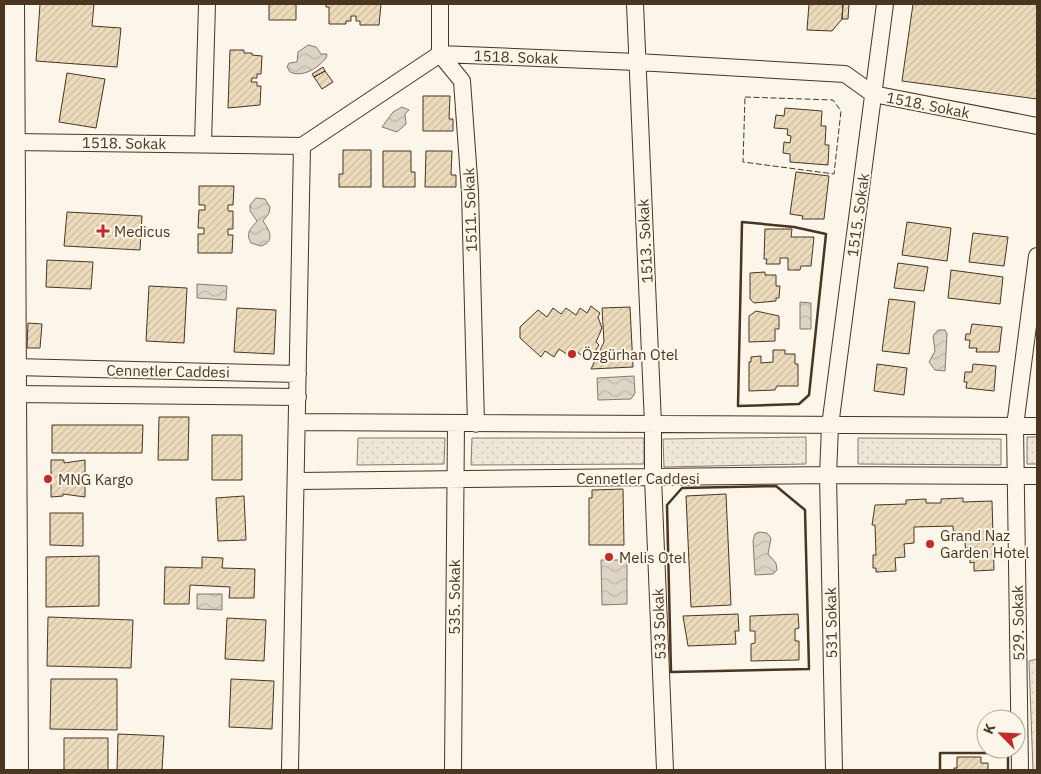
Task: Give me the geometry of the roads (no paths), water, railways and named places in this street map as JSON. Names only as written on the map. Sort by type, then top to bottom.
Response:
[{"type":"main road","points":[[12,4],[10,33],[13,142],[16,770]]},
{"type":"street","points":[[203,144],[208,4]]},
{"type":"street","points":[[290,770],[302,146],[440,54],[440,4]]},
{"type":"street","name":"1513. Sokak","points":[[635,4],[654,424],[653,478]]},
{"type":"street","name":"1515. Sokak","points":[[828,475],[830,426],[885,4]]},
{"type":"street","name":"1518. Sokak","points":[[440,54],[637,62],[845,74],[874,94],[1037,126]]},
{"type":"street","name":"1511. Sokak","points":[[440,54],[462,81],[470,192],[476,424]]},
{"type":"street","name":"1518. Sokak","points":[[13,142],[302,146]]},
{"type":"street","name":"529. Sokak","points":[[1020,770],[1015,476],[1016,426],[1037,256]]},
{"type":"street","name":"Cennetler Caddesi","points":[[14,367],[298,374]]},
{"type":"street","name":"Cennetler Caddesi","points":[[14,394],[298,397]]},
{"type":"street","points":[[298,422],[1037,426]]},
{"type":"street","name":"535. Sokak","points":[[453,770],[456,424]]},
{"type":"street","name":"Cennetler Caddesi","points":[[296,481],[828,475],[1037,476]]},
{"type":"street","name":"531 Sokak","points":[[828,475],[834,770]]},
{"type":"street","name":"533 Sokak","points":[[653,478],[665,770]]},
{"type":"water","points":[[308,45],[316,47],[321,54],[327,54],[326,58],[319,65],[305,73],[295,74],[290,72],[287,67],[289,63],[297,62],[298,52]]},
{"type":"water","points":[[402,107],[409,110],[405,114],[406,124],[397,132],[382,127],[393,112]]},
{"type":"water","points":[[256,198],[265,199],[270,207],[269,213],[263,221],[270,238],[266,244],[261,246],[251,243],[249,236],[257,221],[250,211],[250,205]]},
{"type":"water","points":[[197,284],[227,286],[226,300],[197,298]]},
{"type":"water","points":[[800,302],[811,303],[811,329],[800,329]]},
{"type":"water","points":[[938,330],[945,330],[947,334],[945,371],[935,370],[929,362],[935,351],[933,336]]},
{"type":"water","points":[[634,376],[635,393],[631,399],[598,400],[597,378]]},
{"type":"water","points":[[759,532],[767,533],[771,538],[768,554],[776,563],[777,570],[773,574],[755,575],[753,541],[755,534]]},
{"type":"water","points":[[601,560],[627,560],[627,604],[602,605]]},
{"type":"water","points":[[197,594],[222,594],[222,610],[197,609]]},
{"type":"place","name":"Medicus","points":[[103,231]]},
{"type":"place","name":"Özgürhan Otel","points":[[572,354]]},
{"type":"place","name":"MNG Kargo","points":[[48,479]]},
{"type":"place","name":"Grand Naz Garden Hotel","points":[[930,544]]},
{"type":"place","name":"Melis Otel","points":[[609,557]]}]
